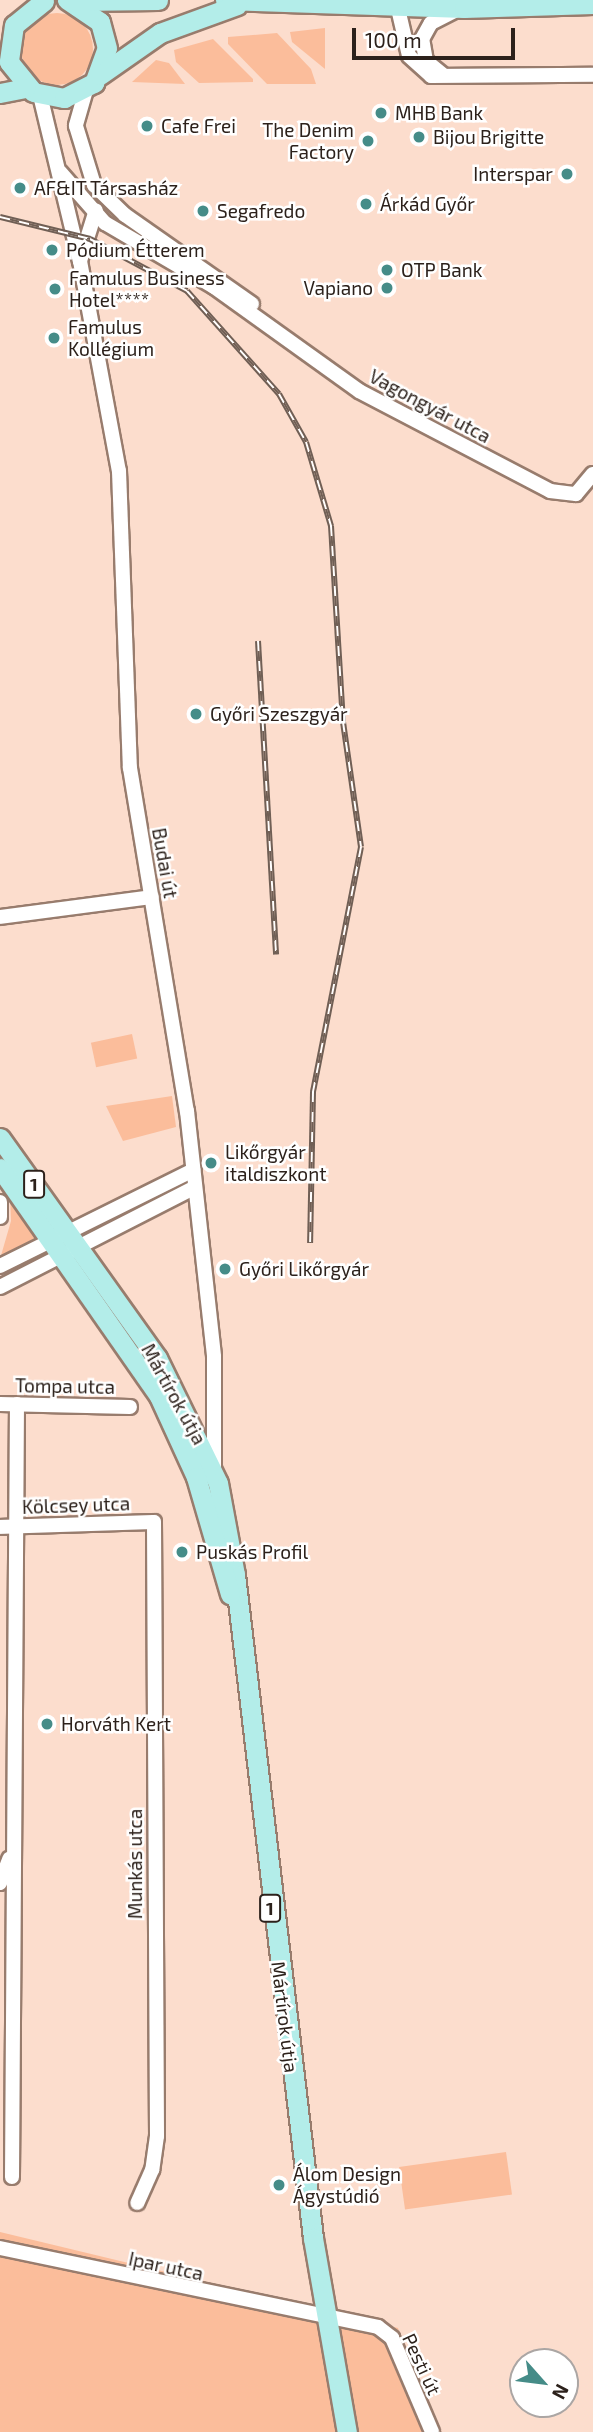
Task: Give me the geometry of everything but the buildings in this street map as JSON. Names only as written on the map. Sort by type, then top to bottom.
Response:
[{"type":"main road","points":[[29,0],[50,0]]},
{"type":"main road","points":[[68,0],[158,0]]},
{"type":"main road","points":[[68,0],[91,12],[106,34],[100,75]]},
{"type":"main road","points":[[6,42],[19,17],[44,1]]},
{"type":"main road","points":[[0,93],[33,92],[64,98],[86,90],[100,75],[160,33],[231,2],[396,2],[464,8],[593,4]]},
{"type":"main road","points":[[0,13],[9,62],[33,92]]},
{"type":"main road","name":"1","points":[[0,1138],[65,1241]]},
{"type":"main road","name":"1","points":[[0,1168],[65,1241]]},
{"type":"main road","name":"Mártírok útja","points":[[65,1241],[157,1358],[214,1473],[232,1549],[234,1601],[325,2317],[347,2432]]},
{"type":"main road","name":"Mártírok útja","points":[[65,1241],[173,1423],[234,1601]]},
{"type":"street","points":[[396,2],[414,64],[436,78],[593,75]]},
{"type":"street","points":[[464,8],[431,23],[421,43],[433,68],[464,79]]},
{"type":"street","points":[[80,261],[93,236],[95,214],[94,185],[77,136],[86,90]]},
{"type":"street","name":"Budai út","points":[[33,92],[80,261],[119,471],[130,768],[193,1170],[217,1406],[214,1473]]},
{"type":"street","name":"Budai út","points":[[55,165],[95,214]]},
{"type":"street","name":"Vagongyár utca","points":[[94,185],[125,215],[229,283],[286,336]]},
{"type":"street","points":[[71,233],[83,217],[106,210],[125,215]]},
{"type":"street","name":"Vagongyár utca","points":[[95,214],[286,336],[359,391],[564,496],[576,494],[593,474]]},
{"type":"street","points":[[93,236],[118,229]]},
{"type":"street","points":[[0,917],[152,897]]},
{"type":"street","points":[[0,1287],[65,1241],[193,1170]]},
{"type":"street","points":[[0,1266],[195,1188]]},
{"type":"street","points":[[0,1202],[0,1217]]},
{"type":"street","name":"Tompa utca","points":[[0,1404],[130,1407]]},
{"type":"street","points":[[12,2177],[13,1847],[6,1736],[20,1524],[17,1404]]},
{"type":"street","name":"Kölcsey utca","points":[[0,1527],[20,1524],[154,1522]]},
{"type":"street","name":"Munkás utca","points":[[137,2203],[157,2136],[154,1522]]},
{"type":"street","points":[[0,1883],[13,1847]]},
{"type":"street","name":"Ipar utca","points":[[0,2248],[325,2317]]},
{"type":"street","name":"Pesti út","points":[[325,2317],[378,2327],[392,2338],[432,2432]]},
{"type":"shaded area","points":[[64,13],[83,23],[91,35],[91,63],[83,75],[71,83],[50,85],[31,75],[23,63],[21,42],[31,23],[43,15]]},
{"type":"shaded area","points":[[325,28],[325,69],[292,42],[290,32]]},
{"type":"shaded area","points":[[277,33],[311,69],[316,84],[267,84],[228,44],[228,37]]},
{"type":"shaded area","points":[[213,39],[253,82],[199,83],[176,62],[174,50]]},
{"type":"shaded area","points":[[156,60],[169,63],[185,84],[132,82]]},
{"type":"shaded area","points":[[132,1034],[137,1058],[96,1067],[91,1043]]},
{"type":"shaded area","points":[[172,1096],[176,1127],[123,1141],[106,1106]]},
{"type":"shaded area","points":[[10,1195],[40,1237],[0,1259],[11,1221]]},
{"type":"shaded area","points":[[506,2152],[512,2195],[405,2210],[399,2167]]},
{"type":"shaded area","points":[[0,2232],[398,2328],[432,2432],[0,2432]]},
{"type":"railway","points":[[0,217],[90,239],[187,291],[279,394],[306,442],[331,526],[343,722],[361,847],[313,1092],[310,1243]]},
{"type":"railway","points":[[258,641],[276,954]]},
{"type":"place","name":"MHB Bank","points":[[381,113]]},
{"type":"place","name":"Cafe Frei","points":[[147,126]]},
{"type":"place","name":"Bijou Brigitte","points":[[419,137]]},
{"type":"place","name":"The Denim Factory","points":[[368,141]]},
{"type":"place","name":"Interspar","points":[[567,174]]},
{"type":"place","name":"AF&IT Társasház","points":[[20,188]]},
{"type":"place","name":"Árkád Győr","points":[[366,204]]},
{"type":"place","name":"Segafredo","points":[[203,211]]},
{"type":"place","name":"Pódium Étterem","points":[[52,250]]},
{"type":"place","name":"OTP Bank","points":[[387,270]]},
{"type":"place","name":"Vapiano","points":[[387,288]]},
{"type":"place","name":"Famulus Business Hotel****","points":[[55,289]]},
{"type":"place","name":"Famulus Kollégium","points":[[54,338]]},
{"type":"place","name":"Győri Szeszgyár","points":[[196,714]]},
{"type":"place","name":"Likőrgyár italdiszkont","points":[[211,1163]]},
{"type":"place","name":"Győri Likőrgyár","points":[[225,1269]]},
{"type":"place","name":"Puskás Profil","points":[[182,1552]]},
{"type":"place","name":"Horváth Kert","points":[[47,1724]]},
{"type":"place","name":"Álom Design Ágystúdió","points":[[279,2185]]}]
